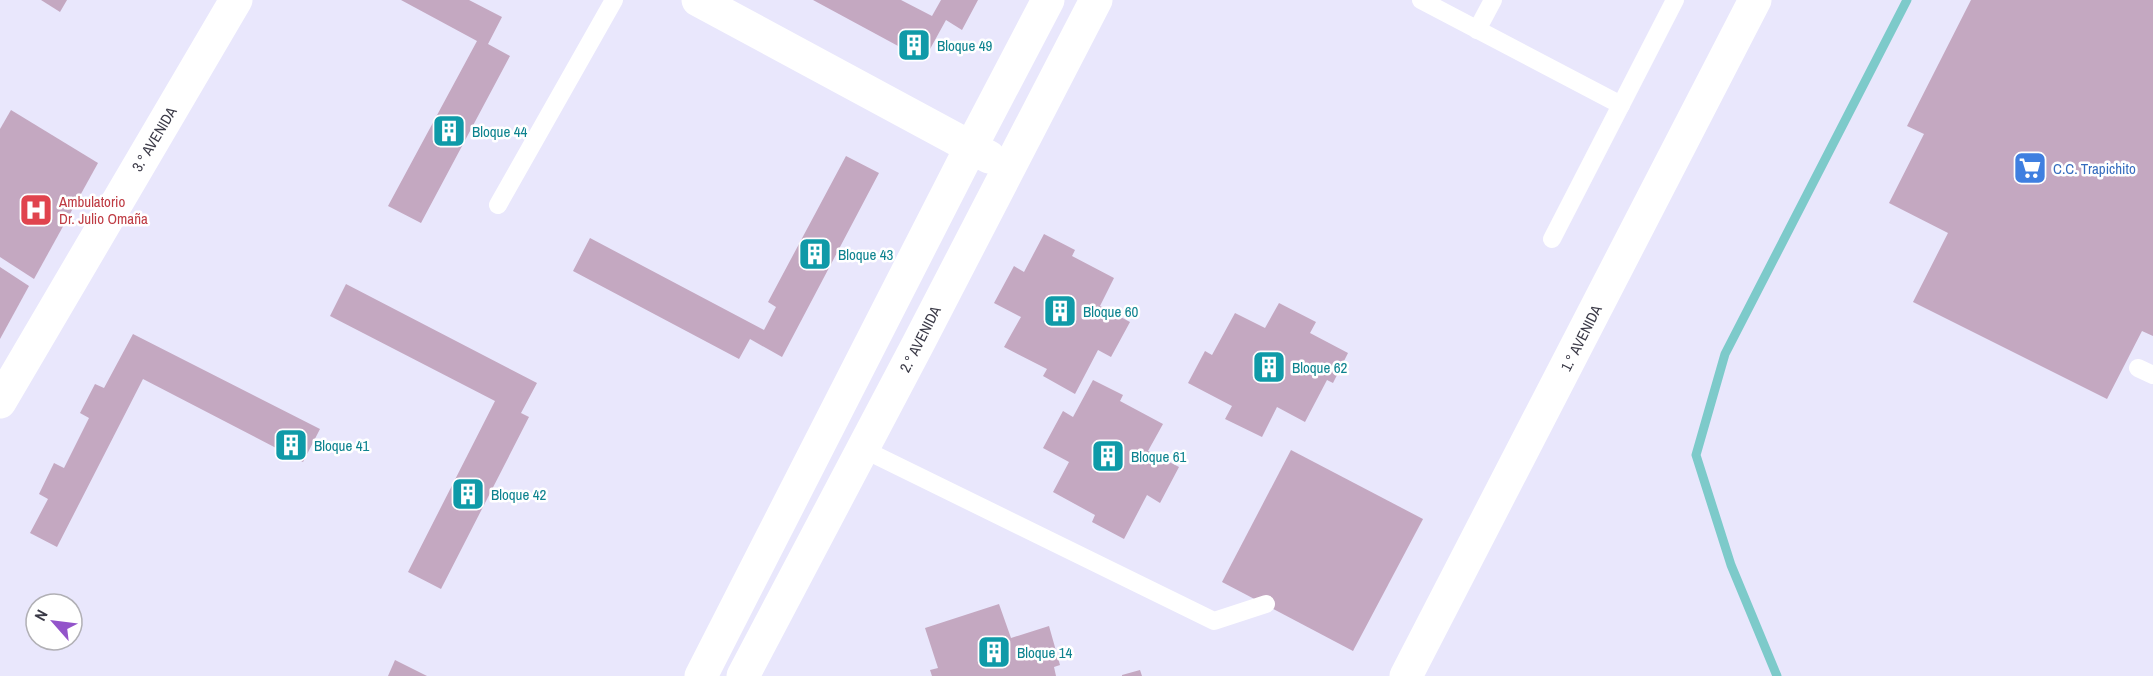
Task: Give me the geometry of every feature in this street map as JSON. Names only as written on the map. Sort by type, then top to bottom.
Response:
[{"type":"street","name":"3.° AVENIDA","points":[[0,402],[236,0]]},
{"type":"street","points":[[698,0],[1008,167]]},
{"type":"street","points":[[701,676],[1048,0]]},
{"type":"street","name":"2.° AVENIDA","points":[[743,676],[1096,0]]},
{"type":"street","name":"1.° AVENIDA","points":[[1406,676],[1755,0]]},
{"type":"lane","points":[[498,205],[614,0]]},
{"type":"lane","points":[[1421,0],[1621,105]]},
{"type":"lane","points":[[1477,30],[1492,0]]},
{"type":"lane","points":[[1552,239],[1675,0]]},
{"type":"lane","points":[[863,448],[1214,621],[1266,604]]},
{"type":"building","points":[[41,0],[67,0],[60,12]]},
{"type":"building","name":"Bloque 44","points":[[401,0],[469,0],[502,17],[488,44],[510,56],[421,223],[388,206],[477,41]]},
{"type":"building","name":"Bloque 49","points":[[813,0],[901,0],[932,16],[941,0],[978,0],[962,30],[946,20],[924,60]]},
{"type":"building","name":"C.C. Trapichito","points":[[1971,0],[2153,0],[2153,336],[2142,331],[2107,399],[1913,302],[1948,233],[1889,203],[1924,134],[1907,126]]},
{"type":"building","name":"Ambulatorio Dr. Julio Omaña","points":[[11,110],[98,163],[34,279],[0,257],[0,129]]},
{"type":"building","name":"Bloque 43","points":[[846,156],[879,173],[782,357],[750,339],[739,359],[573,271],[590,238],[764,330],[776,307],[768,302]]},
{"type":"building","name":"Bloque 60","points":[[1044,234],[1075,250],[1072,256],[1114,278],[1100,306],[1130,322],[1111,357],[1098,350],[1075,394],[1043,376],[1047,369],[1004,347],[1021,317],[994,303],[1014,266],[1024,272]]},
{"type":"building","points":[[0,267],[29,286],[0,339]]},
{"type":"building","name":"Bloque 42","points":[[346,284],[537,383],[521,413],[529,417],[441,589],[408,572],[495,401],[330,316]]},
{"type":"building","name":"Bloque 62","points":[[1279,303],[1316,322],[1310,333],[1348,353],[1333,383],[1327,380],[1305,422],[1277,407],[1262,437],[1225,419],[1232,406],[1188,383],[1205,351],[1212,355],[1235,313],[1265,328]]},
{"type":"building","name":"Bloque 41","points":[[133,334],[320,429],[303,462],[143,379],[57,547],[30,533],[48,499],[39,494],[54,463],[64,468],[89,418],[80,413],[95,384],[104,388]]},
{"type":"building","name":"Bloque 61","points":[[1093,380],[1123,395],[1120,401],[1163,424],[1148,451],[1179,467],[1160,503],[1147,495],[1124,539],[1092,522],[1095,515],[1053,492],[1069,462],[1043,448],[1063,411],[1073,417]]},
{"type":"building","points":[[1291,450],[1423,519],[1353,651],[1222,582]]},
{"type":"building","name":"Bloque 14","points":[[999,604],[1011,638],[1049,626],[1060,665],[1054,667],[1056,676],[932,676],[930,670],[938,668],[925,628]]},
{"type":"building","points":[[395,660],[427,676],[388,676]]},
{"type":"building","points":[[1140,670],[1142,676],[1122,676],[1122,675]]},
{"type":"waterway","points":[[1777,676],[1731,565],[1696,455],[1725,354],[1907,0]]},
{"type":"place","name":"Bloque 49","points":[[914,45]]},
{"type":"place","name":"Bloque 44","points":[[449,131]]},
{"type":"place","name":"C.C. Trapichito","points":[[2030,168]]},
{"type":"place","name":"Ambulatorio Dr. Julio Omaña","points":[[36,210]]},
{"type":"place","name":"Bloque 43","points":[[815,254]]},
{"type":"place","name":"Bloque 60","points":[[1060,311]]},
{"type":"place","name":"Bloque 62","points":[[1269,367]]},
{"type":"place","name":"Bloque 41","points":[[291,445]]},
{"type":"place","name":"Bloque 61","points":[[1108,456]]},
{"type":"place","name":"Bloque 42","points":[[468,494]]},
{"type":"place","name":"Bloque 14","points":[[994,652]]}]
